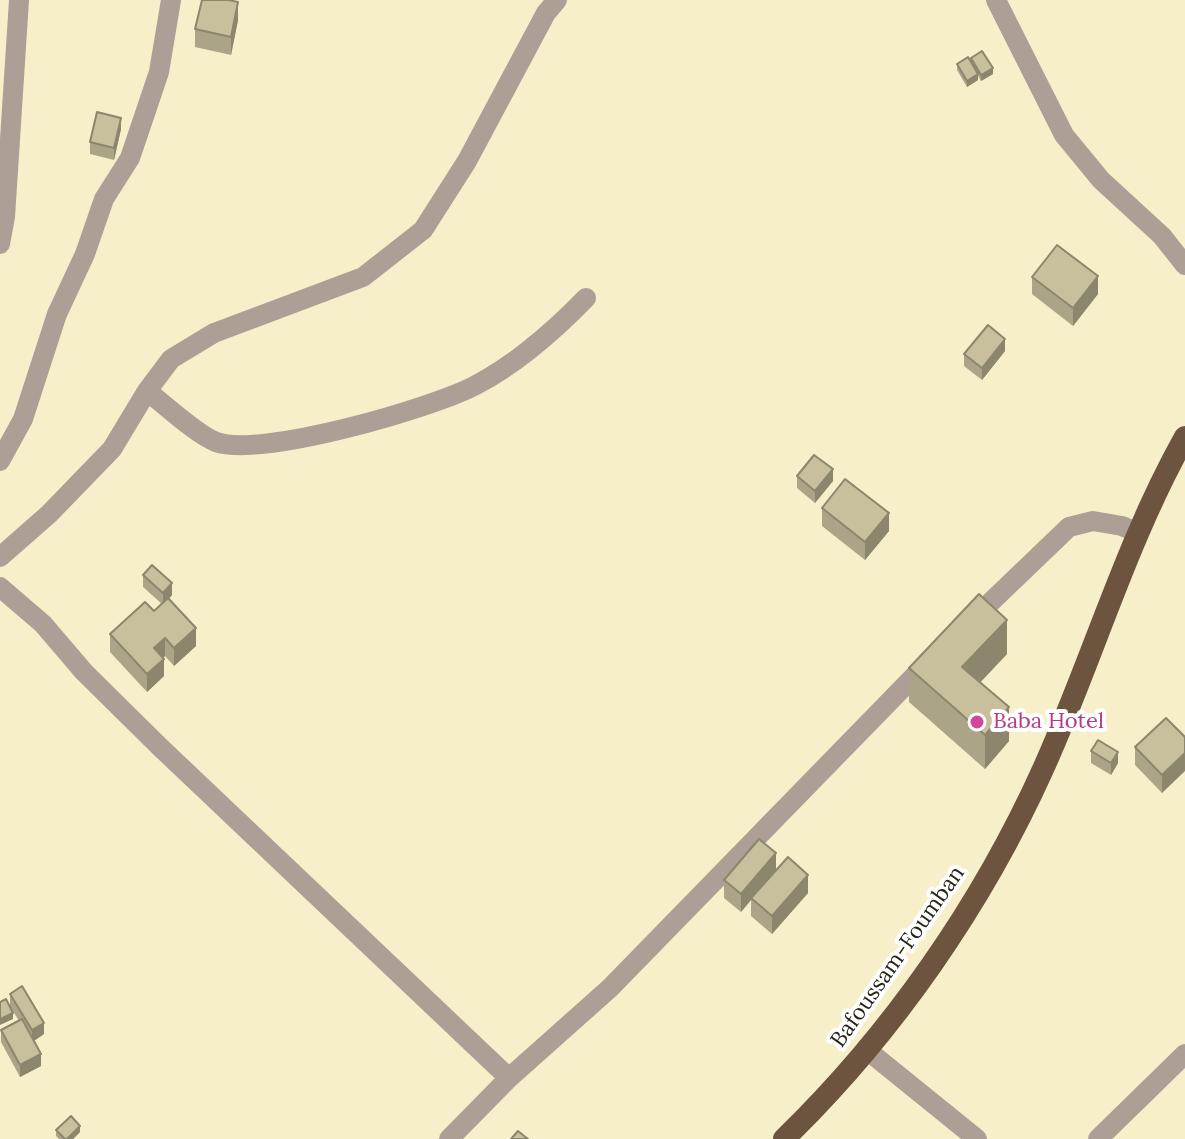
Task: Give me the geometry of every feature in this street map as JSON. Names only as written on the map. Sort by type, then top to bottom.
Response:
[{"type":"highway","name":"Bafoussam-Foumban","points":[[784,1139],[867,1050],[957,928],[1001,854],[1044,767],[1138,533],[1185,437]]},
{"type":"street","points":[[0,244],[5,217],[19,0]]},
{"type":"street","points":[[0,461],[23,419],[57,314],[85,254],[104,199],[130,158],[159,72],[171,0]]},
{"type":"street","points":[[0,557],[49,514],[112,449],[147,391],[171,359],[214,333],[363,277],[423,230],[454,185],[546,13],[557,0]]},
{"type":"street","points":[[996,0],[1064,135],[1101,180],[1162,236],[1185,265]]},
{"type":"street","points":[[147,391],[215,442],[235,445],[334,432],[426,405],[476,386],[548,337],[586,298]]},
{"type":"street","points":[[449,1139],[509,1078],[610,988],[949,642],[1069,527],[1093,521],[1122,526],[1138,533]]},
{"type":"street","points":[[0,587],[43,624],[84,672],[161,748],[509,1078]]},
{"type":"street","points":[[867,1050],[977,1139]]},
{"type":"street","points":[[1098,1139],[1185,1054]]},
{"type":"building","points":[[202,0],[238,2],[231,37],[195,29]]},
{"type":"building","points":[[982,51],[993,68],[981,75],[971,58]]},
{"type":"building","points":[[968,57],[978,74],[967,81],[957,64]]},
{"type":"building","points":[[97,112],[121,118],[114,148],[90,142]]},
{"type":"building","points":[[1057,245],[1098,276],[1073,308],[1032,277]]},
{"type":"building","points":[[988,325],[1005,339],[982,368],[964,354]]},
{"type":"building","points":[[814,455],[833,469],[815,491],[797,476]]},
{"type":"building","points":[[845,479],[889,513],[865,542],[822,508]]},
{"type":"building","points":[[152,565],[172,583],[163,593],[143,575]]},
{"type":"building","points":[[979,594],[1007,620],[962,667],[1009,707],[985,735],[909,668]]},
{"type":"building","points":[[168,598],[196,628],[174,648],[165,638],[154,648],[164,659],[147,674],[110,634],[145,602],[154,611]]},
{"type":"building","points":[[1166,718],[1185,737],[1185,753],[1162,775],[1135,747]]},
{"type":"building","points":[[1098,740],[1118,752],[1111,763],[1091,751]]},
{"type":"building","points":[[759,839],[776,853],[741,894],[724,880]]},
{"type":"building","points":[[788,857],[808,875],[772,916],[751,898]]},
{"type":"building","points":[[22,986],[44,1023],[32,1030],[10,994]]},
{"type":"building","points":[[6,999],[13,1013],[0,1019],[0,1002]]},
{"type":"building","points":[[22,1019],[41,1054],[20,1065],[1,1030]]},
{"type":"building","points":[[71,1116],[80,1126],[65,1139],[56,1130]]},
{"type":"building","points":[[518,1131],[528,1139],[511,1139]]},
{"type":"place","name":"Baba Hotel","points":[[977,722]]}]
